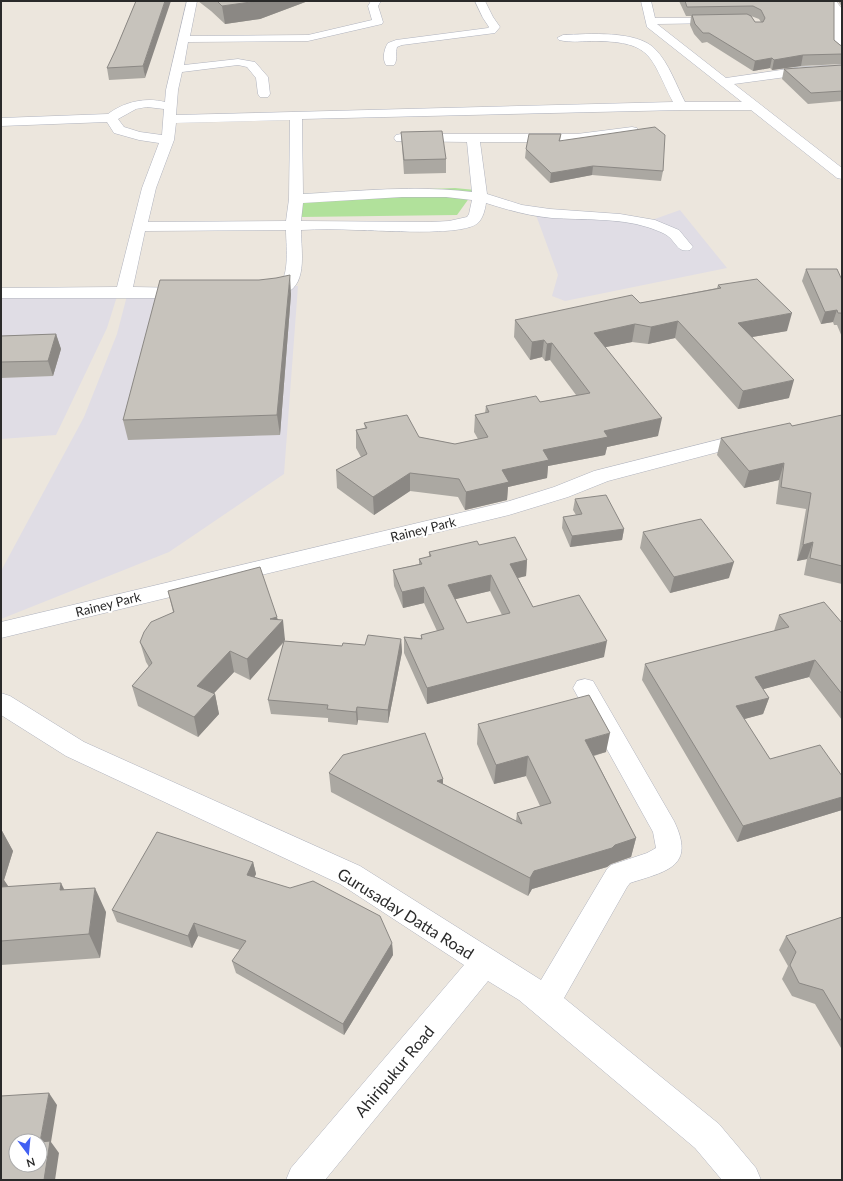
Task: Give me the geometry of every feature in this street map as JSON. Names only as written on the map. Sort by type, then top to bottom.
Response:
[{"type":"street","points":[[124,292],[139,226],[150,188],[167,140],[172,90],[192,1]]},
{"type":"street","points":[[184,39],[308,38],[378,22],[373,6],[376,1]]},
{"type":"street","points":[[390,63],[390,50],[392,45],[400,42],[491,31],[495,27],[483,18],[480,1]]},
{"type":"street","points":[[646,1],[651,25],[726,82],[842,175]]},
{"type":"street","points":[[831,1],[840,11],[839,50],[842,52]]},
{"type":"street","points":[[650,21],[731,20]]},
{"type":"street","points":[[460,34],[467,21]]},
{"type":"street","points":[[563,38],[617,38],[641,45],[650,50],[679,101]]},
{"type":"street","points":[[177,69],[238,62],[250,64],[262,77],[264,94]]},
{"type":"street","points":[[726,82],[801,71],[842,69]]},
{"type":"street","points":[[1,122],[111,118],[122,110],[172,90]]},
{"type":"street","points":[[514,102],[679,101],[756,106]]},
{"type":"street","points":[[134,105],[161,104],[170,113],[296,116],[569,117],[679,101]]},
{"type":"street","points":[[246,293],[278,291],[286,287],[290,282],[294,270],[293,226],[296,199],[296,116]]},
{"type":"street","points":[[569,117],[577,138]]},
{"type":"street","points":[[111,118],[119,130],[139,136],[167,140]]},
{"type":"street","points":[[401,138],[577,138],[643,130]]},
{"type":"street","points":[[139,226],[445,226],[462,224],[472,220],[476,215],[480,198],[473,138]]},
{"type":"street","points":[[296,199],[402,193],[446,193],[480,198],[521,209],[550,213],[620,218],[650,223],[674,232],[685,247]]},
{"type":"street","points":[[1,293],[201,293]]},
{"type":"street","name":"Rainey Park","points":[[1,630],[509,508],[561,492],[601,476],[702,449],[764,435]]},
{"type":"street","points":[[545,1002],[617,878],[621,874],[662,860],[669,852],[670,841],[665,829],[585,688]]},
{"type":"street","name":"Gurusaday Datta Road","points":[[1,703],[75,749],[350,874],[530,990],[707,1136],[744,1180]]},
{"type":"street","name":"Ahiripukur Road","points":[[304,1180],[485,962]]},
{"type":"shaded area","points":[[680,210],[727,268],[565,301],[552,296],[558,275],[536,215],[566,219],[652,220]]},
{"type":"shaded area","points":[[298,286],[284,474],[169,552],[1,619],[1,571],[84,417],[117,334],[129,288]]},
{"type":"shaded area","points":[[119,290],[107,328],[56,435],[1,439],[1,294]]},
{"type":"green space","points":[[455,188],[475,190],[457,215],[300,217],[301,194]]},
{"type":"building","points":[[136,1],[165,1],[143,66],[107,68],[116,49]]},
{"type":"building","points":[[217,1],[258,1],[222,6]]},
{"type":"building","points":[[685,1],[833,1],[834,40],[842,46],[842,54],[803,55],[774,60],[772,58],[755,61],[709,33],[703,33],[695,24],[692,15],[747,14],[751,16],[755,22],[763,22],[765,18],[761,10],[753,6],[687,7]]},
{"type":"building","points":[[842,65],[842,91],[811,93],[784,69]]},
{"type":"building","points":[[655,127],[665,135],[663,171],[593,166],[551,173],[526,149],[529,134],[561,134],[559,141]]},
{"type":"building","points":[[442,131],[446,159],[404,160],[401,132]]},
{"type":"building","points":[[806,269],[837,269],[842,280],[842,316],[837,310],[825,312]]},
{"type":"building","points":[[290,275],[277,415],[123,420],[160,280],[259,280]]},
{"type":"building","points":[[757,279],[792,313],[738,323],[794,380],[743,391],[678,321],[651,327],[635,324],[594,333],[662,418],[604,431],[608,437],[543,450],[549,460],[502,470],[509,482],[466,492],[459,479],[410,473],[373,497],[336,470],[367,454],[356,430],[367,428],[364,423],[407,415],[419,437],[455,444],[488,437],[475,415],[489,412],[486,406],[536,396],[540,402],[590,393],[552,343],[547,344],[544,340],[532,342],[515,320],[632,295],[640,303],[721,288],[718,285]]},
{"type":"building","points":[[56,334],[48,361],[1,362],[1,336]]},
{"type":"building","points":[[842,415],[842,566],[810,558],[813,542],[803,545],[811,493],[781,487],[784,463],[749,471],[721,438],[790,423],[792,426]]},
{"type":"building","points":[[606,495],[624,529],[572,536],[563,517],[582,514],[575,499]]},
{"type":"building","points":[[701,519],[734,562],[674,577],[643,532]]},
{"type":"building","points":[[515,537],[527,560],[510,564],[533,607],[579,595],[607,641],[427,688],[404,637],[422,639],[421,635],[444,629],[424,587],[402,592],[393,570],[422,564],[419,559],[431,556],[429,552],[477,541],[479,545]],"holes":[[[491,575],[510,613],[467,623],[448,585]]]},
{"type":"building","points":[[260,567],[277,617],[270,619],[283,620],[247,659],[230,651],[197,686],[215,694],[194,717],[132,686],[152,663],[140,642],[144,632],[151,622],[174,612],[168,591]]},
{"type":"building","points":[[824,602],[842,623],[842,694],[815,660],[755,677],[769,698],[736,706],[770,759],[820,745],[842,776],[842,797],[743,826],[645,664],[789,627],[779,615]]},
{"type":"building","points":[[368,635],[401,639],[388,710],[357,707],[356,712],[327,709],[328,705],[268,700],[284,641],[342,646],[343,643],[365,645]]},
{"type":"building","points":[[589,695],[610,733],[585,740],[636,838],[615,845],[612,848],[534,871],[530,878],[329,773],[343,755],[425,733],[443,779],[437,781],[522,824],[517,813],[551,803],[528,756],[496,765],[478,724]]},
{"type":"building","points":[[157,832],[253,862],[247,875],[290,888],[313,881],[380,916],[392,943],[343,1024],[232,961],[246,941],[194,923],[188,936],[112,910]]},
{"type":"building","points":[[61,883],[60,890],[95,888],[89,934],[1,941],[1,887]]},
{"type":"building","points":[[842,917],[842,1022],[823,990],[799,983],[790,965],[796,952],[786,936]]},
{"type":"building","points":[[49,1093],[42,1133],[8,1133],[8,1173],[45,1173],[44,1180],[1,1180],[1,1096]]},
{"type":"building","points":[[48,1141],[50,1141],[48,1154]]}]
